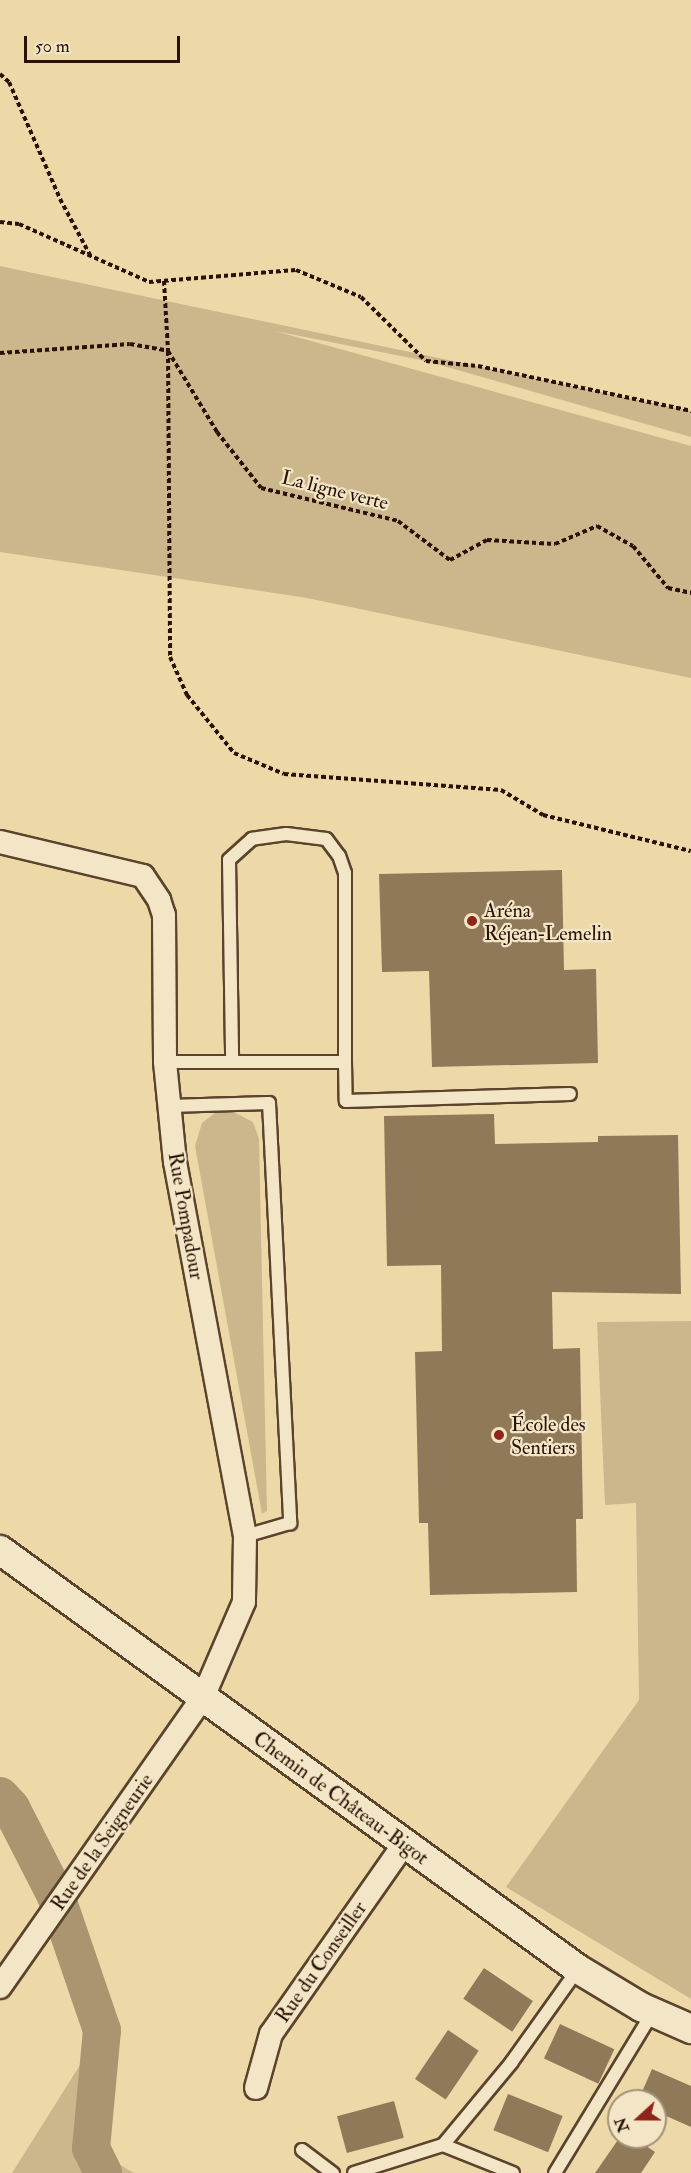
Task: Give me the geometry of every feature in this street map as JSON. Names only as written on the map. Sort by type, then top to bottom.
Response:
[{"type":"street","name":"Rue Pompadour","points":[[0,842],[143,876],[152,886],[164,915],[165,1062],[175,1161],[245,1536],[244,1602],[203,1697]]},
{"type":"street","name":"Chemin de Château-Bigot","points":[[0,1550],[578,1969],[653,2012],[691,2029]]},
{"type":"street","name":"Rue de la Seigneurie","points":[[0,1987],[203,1697]]},
{"type":"street","name":"Rue du Conseiller","points":[[256,2088],[271,2034],[404,1844]]},
{"type":"lane","points":[[232,1062],[229,860],[252,839],[286,834],[326,839],[339,855],[345,873],[346,1101],[570,1094]]},
{"type":"lane","points":[[165,1062],[345,1062]]},
{"type":"lane","points":[[170,1106],[269,1103],[290,1523],[245,1536]]},
{"type":"lane","points":[[354,2173],[443,2145],[511,2063],[578,1969]]},
{"type":"lane","points":[[555,2173],[653,2012]]},
{"type":"lane","points":[[443,2145],[513,2173]]},
{"type":"lane","points":[[302,2150],[333,2173]]},
{"type":"path","points":[[0,74],[9,82],[60,199],[91,256]]},
{"type":"path","points":[[0,222],[19,224],[149,282],[296,270],[361,297],[426,361],[478,366],[691,411]]},
{"type":"path","points":[[164,281],[168,351],[170,657],[188,695],[234,753],[284,774],[501,790],[543,815],[691,851]]},
{"type":"path","points":[[0,353],[130,344],[168,351]]},
{"type":"path","name":"La ligne verte","points":[[168,351],[217,432],[261,488],[398,521],[450,560],[487,540],[555,544],[597,526],[633,546],[668,588],[691,593]]},
{"type":"shaded area","points":[[0,266],[691,411],[691,437],[426,361],[275,331],[691,446],[691,678],[307,598],[0,552]]},
{"type":"shaded area","points":[[232,1111],[253,1122],[259,1139],[267,1511],[262,1514],[195,1146],[202,1123],[215,1113]]},
{"type":"shaded area","points":[[691,1321],[691,1999],[506,1887],[639,1700],[636,1503],[605,1505],[597,1322]]},
{"type":"shaded area","points":[[102,2030],[91,2148],[134,2173],[12,2173]]},
{"type":"building","name":"Aréna Réjean‑Lemelin","points":[[562,870],[564,970],[596,969],[598,1063],[432,1067],[429,971],[382,972],[379,874]]},
{"type":"building","name":"École des Sentiers","points":[[494,1114],[495,1144],[598,1142],[598,1136],[678,1135],[681,1294],[552,1292],[553,1349],[580,1348],[583,1519],[576,1519],[577,1592],[430,1595],[428,1523],[419,1523],[415,1352],[442,1351],[441,1265],[387,1266],[384,1116]]},
{"type":"building","points":[[484,1968],[533,2001],[512,2032],[463,1999]]},
{"type":"building","points":[[560,2024],[614,2049],[598,2084],[544,2058]]},
{"type":"building","points":[[448,2030],[479,2051],[446,2100],[415,2079]]},
{"type":"building","points":[[652,2069],[691,2086],[691,2127],[667,2116],[667,2089],[643,2089]]},
{"type":"building","points":[[508,2094],[563,2116],[548,2152],[493,2130]]},
{"type":"building","points":[[394,2101],[404,2138],[347,2153],[337,2116]]},
{"type":"building","points":[[612,2149],[651,2149],[655,2152],[641,2173],[595,2173]]},
{"type":"waterway","points":[[0,1796],[11,1808],[56,1896],[102,2030],[91,2148],[103,2173]]},
{"type":"place","name":"Aréna Réjean‑Lemelin","points":[[472,921]]},
{"type":"place","name":"École des Sentiers","points":[[499,1435]]}]
